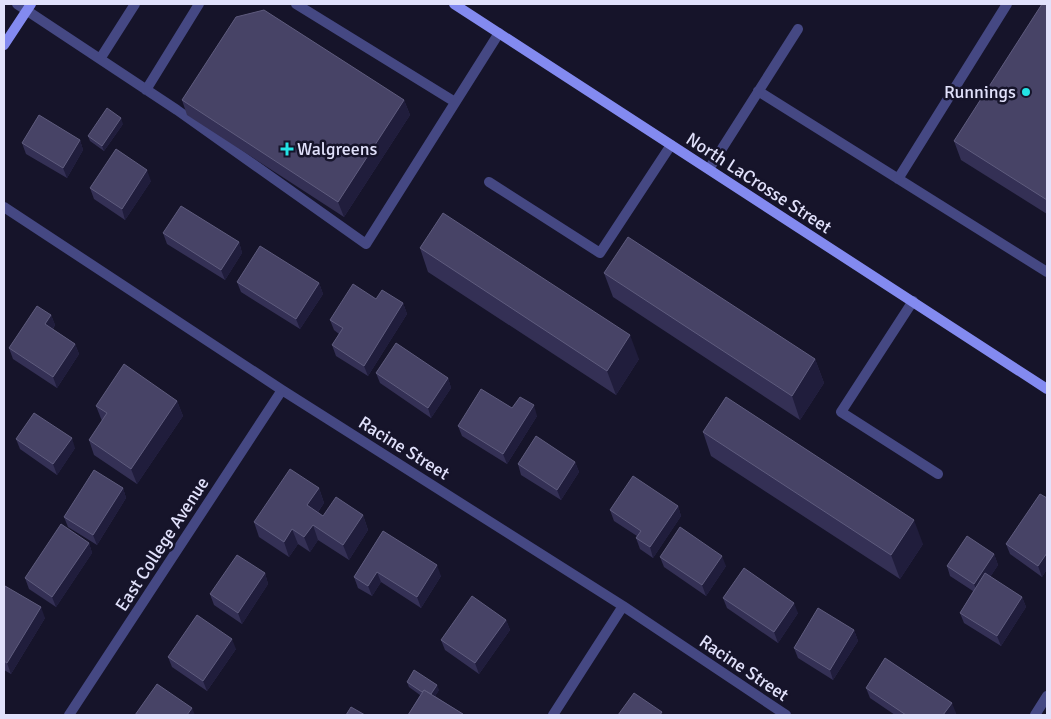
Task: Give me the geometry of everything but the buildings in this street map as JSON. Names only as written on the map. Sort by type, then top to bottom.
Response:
[{"type":"main road","name":"North LaCrosse Street","points":[[454,4],[1047,389]]},
{"type":"main road","points":[[4,45],[29,7]]},
{"type":"street","points":[[17,4],[29,7],[100,59],[177,110],[366,244],[499,33]]},
{"type":"street","points":[[100,59],[136,4]]},
{"type":"street","points":[[146,90],[199,4]]},
{"type":"street","points":[[296,4],[455,102]]},
{"type":"street","points":[[898,179],[1007,4]]},
{"type":"street","points":[[709,169],[798,29]]},
{"type":"street","points":[[758,91],[1047,272]]},
{"type":"street","points":[[489,182],[600,253],[671,145]]},
{"type":"street","name":"Racine Street","points":[[4,207],[282,390],[623,606],[786,715]]},
{"type":"street","points":[[913,302],[841,412],[938,474]]},
{"type":"street","name":"East College Avenue","points":[[69,715],[282,390]]},
{"type":"street","points":[[553,715],[623,606]]},
{"type":"street","points":[[1035,715],[1047,696]]},
{"type":"place","name":"Runnings","points":[[1026,92]]},
{"type":"place","name":"Walgreens","points":[[287,149]]}]
